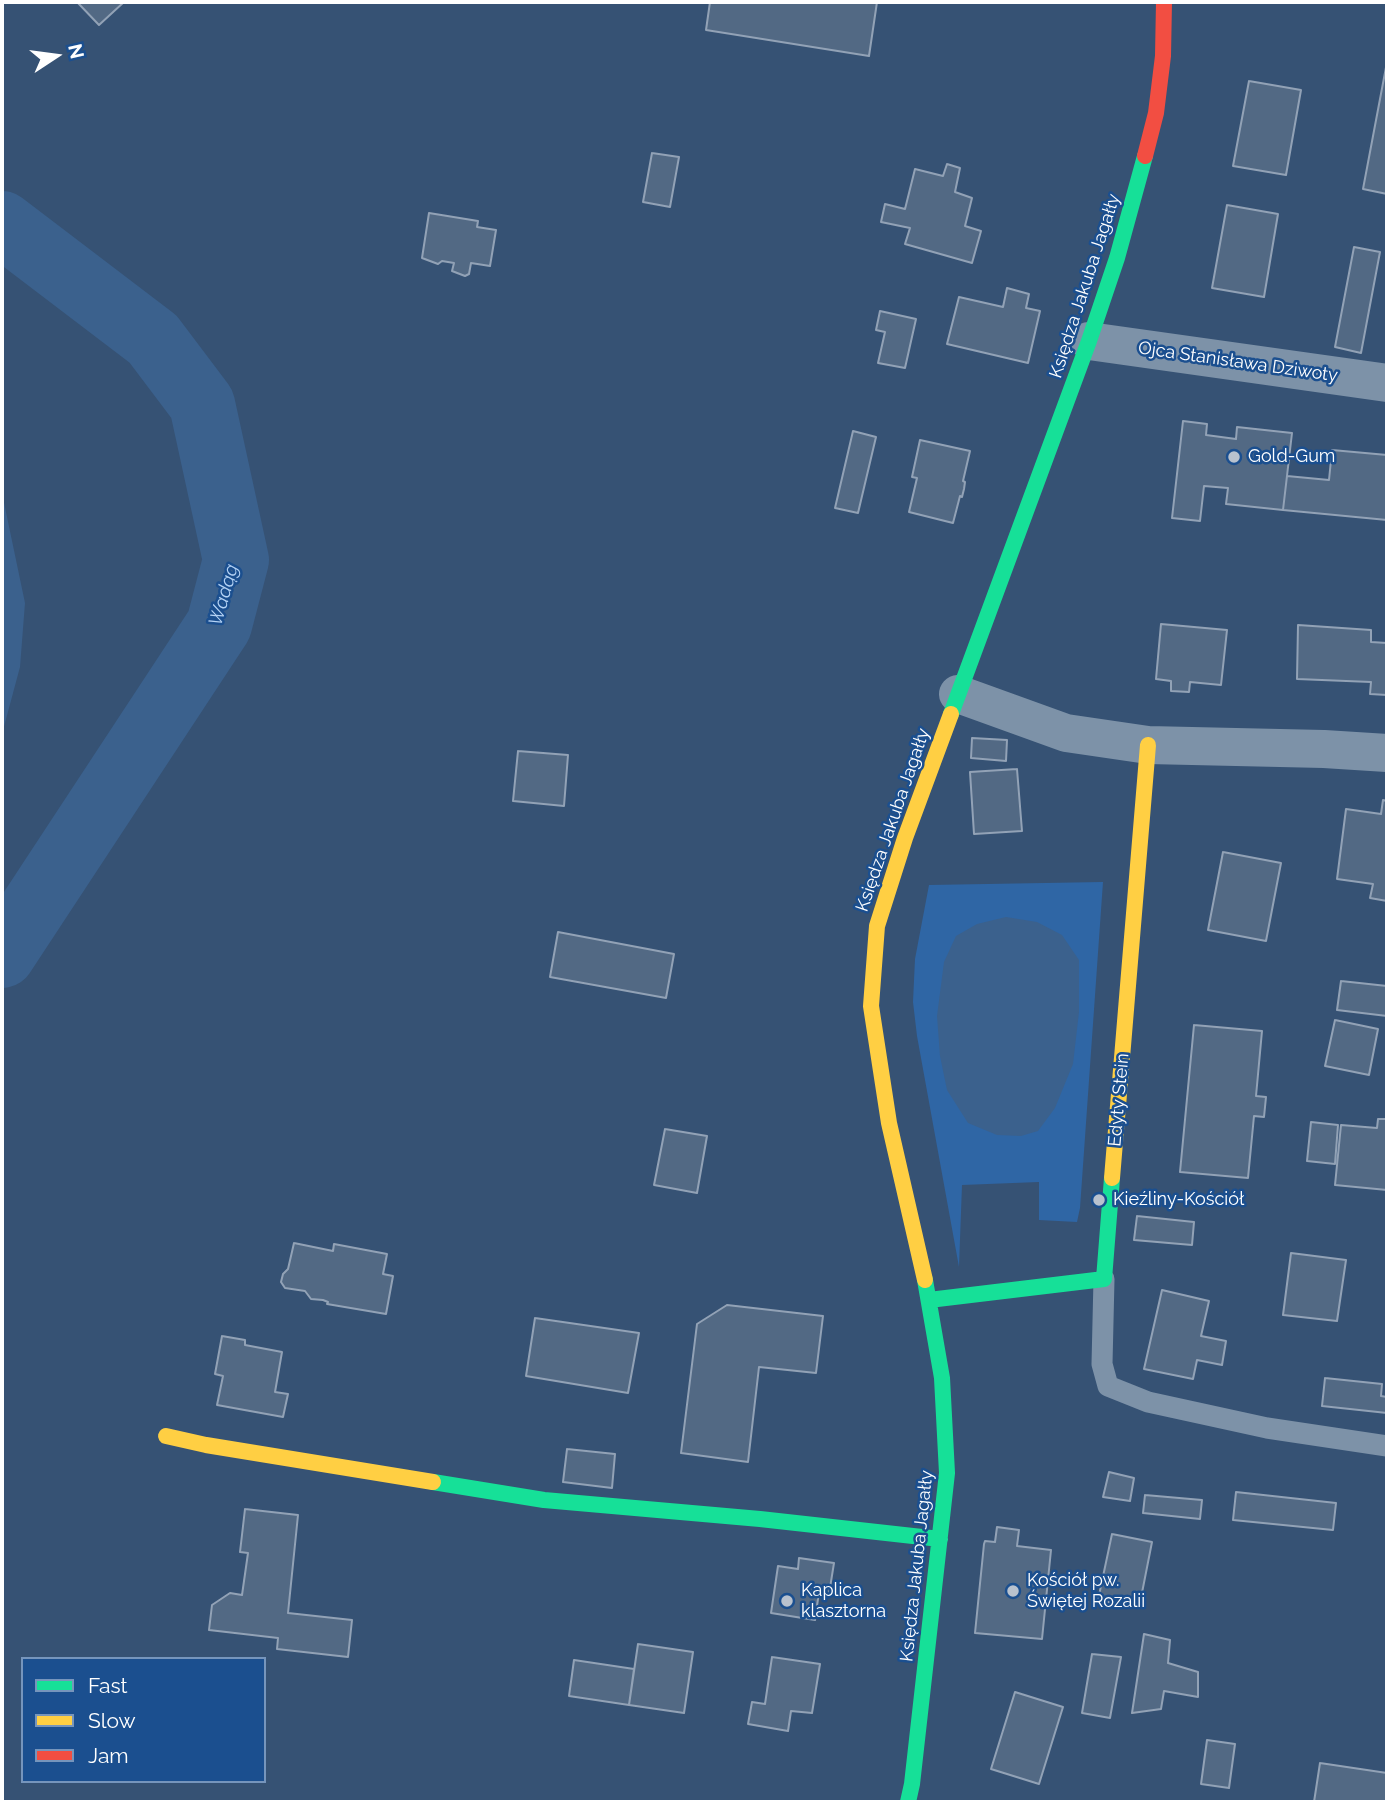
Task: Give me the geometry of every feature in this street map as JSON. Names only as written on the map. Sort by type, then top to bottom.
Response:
[{"type":"street","name":"Księdza Jakuba Jagałły","points":[[908,1802],[947,1473],[942,1378],[929,1300],[889,1123],[871,1006],[877,926],[905,838],[1089,341],[1117,258],[1156,113],[1163,56],[1164,2]]},
{"type":"street","name":"Ojca Stanisława Dziwoty","points":[[1089,341],[1387,383]]},
{"type":"street","points":[[958,694],[1066,733],[1148,745],[1387,753]]},
{"type":"street","name":"Edyty Stein","points":[[1104,1279],[1148,745]]},
{"type":"street","points":[[929,1300],[1104,1279]]},
{"type":"street","points":[[166,1437],[544,1500],[760,1519],[940,1539]]},
{"type":"lane","points":[[1104,1279],[1102,1364],[1108,1386],[1148,1402],[1241,1422],[1387,1446]]},
{"type":"shaded area","points":[[2,493],[25,603],[20,667],[2,734]]},
{"type":"shaded area","points":[[1103,882],[1077,1222],[1039,1220],[1039,1182],[962,1185],[959,1267],[913,1002],[915,959],[929,885]]},
{"type":"shaded area","points":[[1006,917],[1037,922],[1062,935],[1079,960],[1079,1012],[1073,1064],[1055,1108],[1038,1131],[1021,1136],[997,1135],[968,1123],[947,1090],[940,1056],[937,1016],[944,962],[956,936],[977,924]]},
{"type":"building","points":[[77,2],[124,2],[99,25]]},
{"type":"building","points":[[710,2],[877,2],[869,56],[706,30]]},
{"type":"building","points":[[1387,62],[1387,194],[1363,189]]},
{"type":"building","points":[[1249,81],[1301,90],[1286,175],[1233,166]]},
{"type":"building","points":[[652,153],[679,157],[670,207],[643,202]]},
{"type":"building","points":[[947,164],[960,168],[955,192],[972,198],[965,226],[981,231],[972,263],[905,244],[910,228],[881,222],[885,204],[905,209],[915,169],[943,176]]},
{"type":"building","points":[[1227,205],[1278,214],[1264,297],[1212,288]]},
{"type":"building","points":[[429,213],[478,221],[477,227],[496,230],[490,266],[471,263],[469,274],[465,276],[452,271],[454,263],[442,261],[438,264],[422,258]]},
{"type":"building","points":[[1354,247],[1380,252],[1361,353],[1335,347]]},
{"type":"building","points":[[1007,288],[1029,294],[1026,308],[1040,311],[1028,363],[947,344],[959,297],[1003,307]]},
{"type":"building","points":[[880,311],[916,319],[905,368],[878,363],[885,332],[876,330]]},
{"type":"building","name":"Gold-Gum","points":[[1183,421],[1207,424],[1206,435],[1236,439],[1237,427],[1292,433],[1283,510],[1226,504],[1228,488],[1204,486],[1200,521],[1172,518]]},
{"type":"building","points":[[853,431],[876,437],[858,513],[835,508]]},
{"type":"building","points":[[920,440],[970,451],[963,481],[964,489],[953,523],[909,512],[917,478],[912,477]]},
{"type":"building","points":[[1332,450],[1387,455],[1387,520],[1283,510],[1287,476],[1329,480]]},
{"type":"building","points":[[1161,624],[1227,630],[1221,685],[1190,682],[1189,692],[1171,691],[1171,681],[1156,679]]},
{"type":"building","points":[[1298,625],[1371,630],[1371,642],[1387,643],[1387,695],[1370,694],[1371,682],[1297,679]]},
{"type":"building","points":[[972,738],[1007,740],[1006,761],[971,758]]},
{"type":"building","points":[[518,751],[568,755],[564,806],[513,801]]},
{"type":"building","points":[[1017,769],[1022,831],[974,834],[970,772]]},
{"type":"building","points":[[1383,800],[1387,801],[1387,901],[1370,898],[1373,884],[1337,879],[1346,809],[1381,814]]},
{"type":"building","points":[[1223,852],[1281,863],[1266,941],[1208,930]]},
{"type":"building","points":[[558,932],[674,954],[666,998],[550,977]]},
{"type":"building","points":[[1341,981],[1387,986],[1387,1016],[1337,1010]]},
{"type":"building","points":[[1335,1020],[1378,1029],[1369,1075],[1325,1066]]},
{"type":"building","points":[[1194,1025],[1262,1031],[1256,1096],[1266,1097],[1264,1117],[1254,1116],[1248,1178],[1180,1172]]},
{"type":"building","points":[[1378,1119],[1387,1119],[1387,1190],[1335,1185],[1341,1125],[1377,1128]]},
{"type":"building","points":[[1311,1122],[1338,1125],[1335,1164],[1307,1161]]},
{"type":"building","points":[[665,1129],[707,1136],[697,1193],[654,1185]]},
{"type":"building","points":[[1137,1216],[1194,1222],[1192,1245],[1134,1240]]},
{"type":"building","points":[[294,1243],[333,1251],[334,1244],[387,1254],[383,1274],[393,1276],[386,1314],[327,1304],[328,1302],[323,1300],[311,1299],[305,1291],[285,1288],[281,1282],[288,1269]]},
{"type":"building","points":[[1291,1253],[1346,1260],[1337,1321],[1283,1315]]},
{"type":"building","points":[[1162,1290],[1209,1301],[1201,1336],[1226,1341],[1222,1365],[1197,1360],[1193,1379],[1144,1369]]},
{"type":"building","points":[[727,1305],[823,1316],[816,1373],[759,1367],[748,1462],[681,1453],[697,1324]]},
{"type":"building","points":[[535,1318],[639,1333],[628,1393],[526,1376]]},
{"type":"building","points":[[222,1336],[245,1340],[245,1345],[282,1352],[275,1392],[288,1394],[283,1417],[217,1405],[223,1376],[215,1374]]},
{"type":"building","points":[[1325,1378],[1382,1384],[1381,1396],[1387,1397],[1387,1413],[1322,1406]]},
{"type":"building","points":[[567,1449],[615,1454],[612,1488],[563,1482]]},
{"type":"building","points":[[1109,1472],[1134,1478],[1130,1501],[1103,1497]]},
{"type":"building","points":[[1236,1492],[1336,1503],[1333,1530],[1233,1520]]},
{"type":"building","points":[[1145,1495],[1202,1500],[1200,1519],[1143,1513]]},
{"type":"building","points":[[245,1509],[298,1515],[288,1613],[352,1620],[348,1657],[277,1649],[278,1638],[209,1630],[212,1605],[230,1593],[242,1595],[248,1553],[240,1552]]},
{"type":"building","name":"Kościół pw. Świętej Rozalii","points":[[997,1527],[1019,1530],[1017,1546],[1051,1550],[1042,1639],[975,1633],[984,1544],[985,1541],[995,1542]]},
{"type":"building","points":[[1112,1534],[1152,1542],[1139,1608],[1098,1600]]},
{"type":"building","points":[[799,1558],[834,1563],[829,1594],[819,1592],[815,1620],[771,1613],[778,1566],[798,1569]]},
{"type":"building","points":[[1144,1634],[1170,1640],[1168,1663],[1198,1672],[1198,1697],[1164,1691],[1161,1709],[1132,1713]]},
{"type":"building","points":[[638,1644],[693,1652],[684,1713],[629,1705]]},
{"type":"building","points":[[1092,1654],[1121,1657],[1110,1718],[1082,1713]]},
{"type":"building","points":[[772,1657],[820,1664],[812,1713],[791,1711],[788,1731],[748,1724],[752,1702],[765,1704]]},
{"type":"building","points":[[574,1660],[634,1669],[629,1705],[569,1696]]},
{"type":"building","points":[[1015,1692],[1063,1707],[1039,1784],[991,1769]]},
{"type":"building","points":[[1207,1740],[1235,1744],[1229,1788],[1201,1784]]},
{"type":"building","points":[[1320,1763],[1387,1773],[1387,1802],[1314,1802]]},
{"type":"waterway","name":"Wadąg","points":[[2,224],[153,339],[202,404],[236,560],[219,625],[2,955]]},
{"type":"traffic: fast","points":[[951,714],[1089,341],[1117,258],[1145,156]]},
{"type":"traffic: fast","points":[[929,1300],[1104,1279],[1112,1178]]},
{"type":"traffic: fast","points":[[908,1802],[947,1473],[942,1378],[925,1280]]},
{"type":"traffic: fast","points":[[433,1482],[544,1500],[760,1519],[940,1539]]},
{"type":"traffic: slow","points":[[925,1280],[889,1123],[871,1006],[877,926],[905,838],[951,714]]},
{"type":"traffic: slow","points":[[1112,1178],[1148,745]]},
{"type":"traffic: slow","points":[[166,1436],[433,1482]]},
{"type":"traffic: jam","points":[[1145,156],[1156,113],[1163,56],[1164,2]]},
{"type":"place","name":"Gold-Gum","points":[[1234,457]]},
{"type":"place","name":"Kieźliny-Kościół","points":[[1099,1200]]},
{"type":"place","name":"Kościół pw. Świętej Rozalii","points":[[1013,1591]]},
{"type":"place","name":"Kaplica klasztorna","points":[[787,1601]]}]
